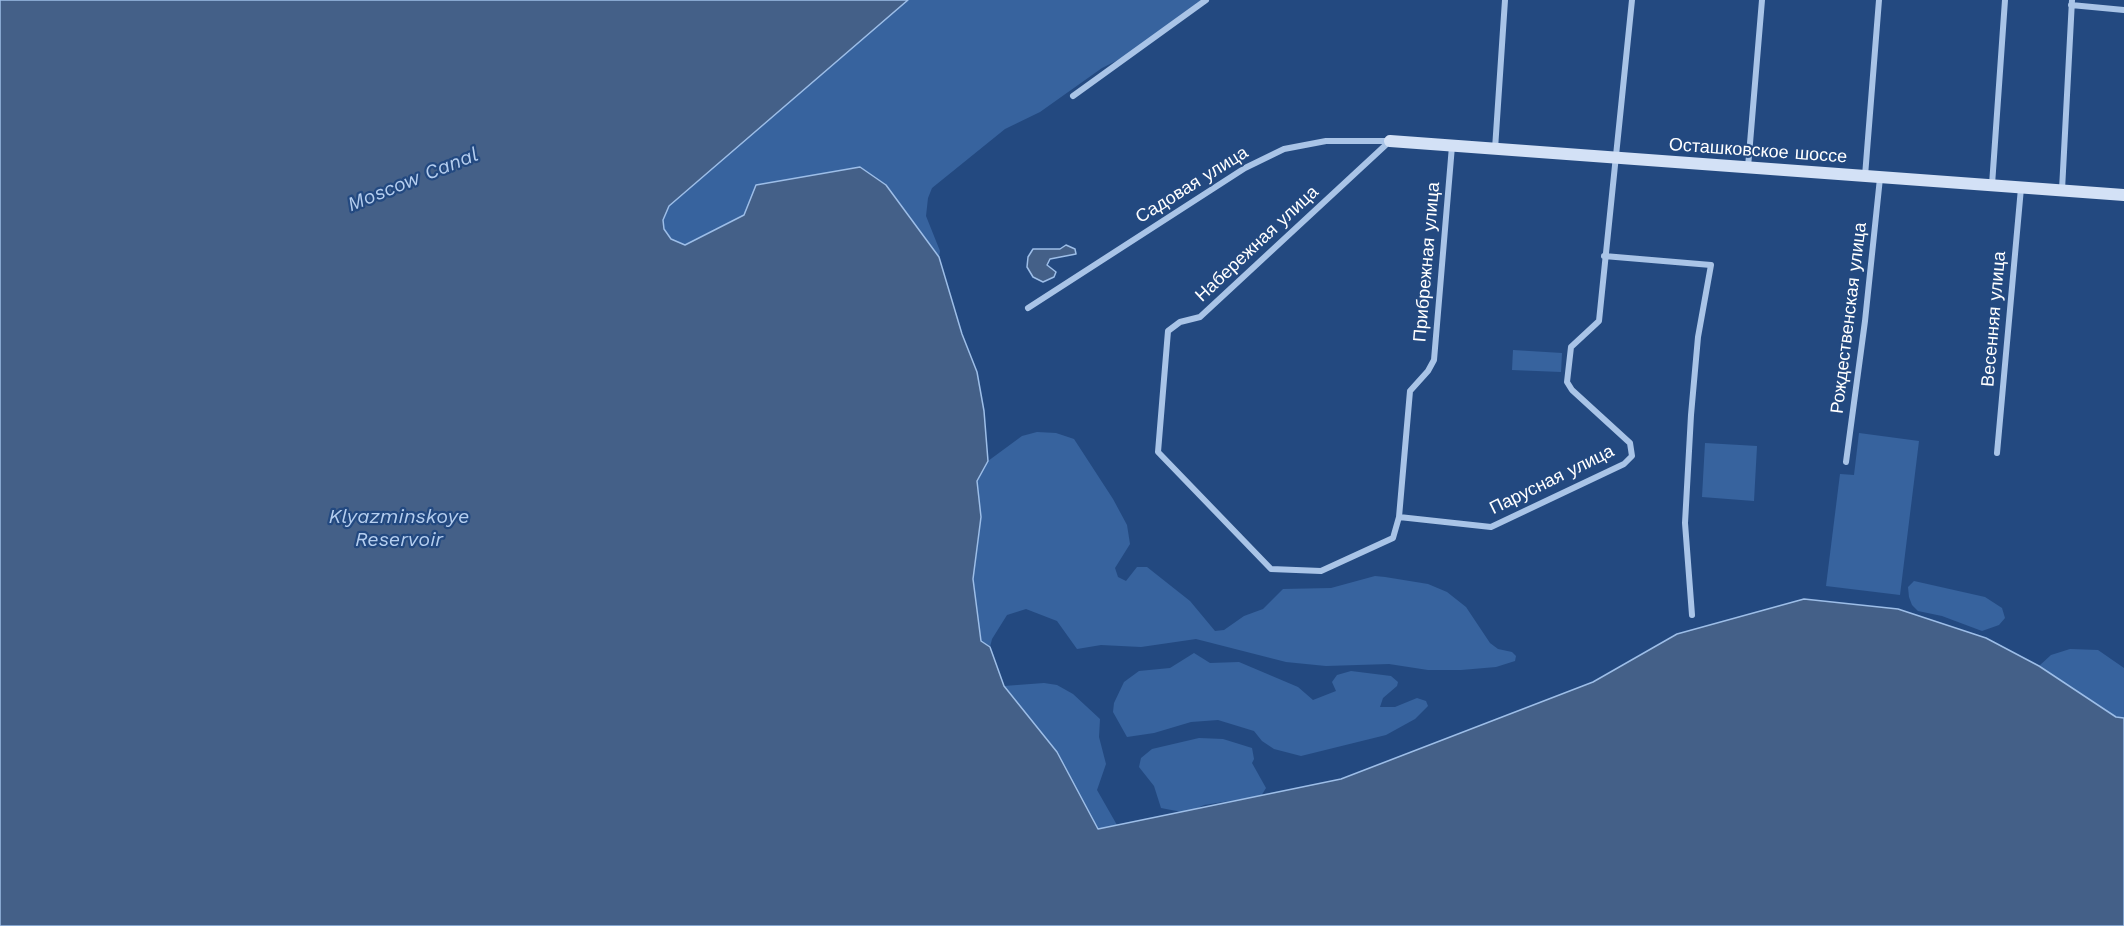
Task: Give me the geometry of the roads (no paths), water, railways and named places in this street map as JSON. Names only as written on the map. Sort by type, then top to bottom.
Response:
[{"type":"street","points":[[1073,96],[1206,0]]},
{"type":"street","points":[[1495,150],[1505,0]]},
{"type":"street","name":"Парусная улица","points":[[1399,517],[1491,527],[1624,464],[1632,456],[1629,443],[1572,390],[1567,382],[1571,347],[1599,321],[1632,0]]},
{"type":"street","points":[[1748,169],[1762,0]]},
{"type":"street","points":[[1865,177],[1879,0]]},
{"type":"street","points":[[1992,186],[2005,0]]},
{"type":"street","points":[[2062,191],[2072,3],[2124,10]]},
{"type":"street","name":"Садовая улица","points":[[1028,308],[1245,168],[1284,149],[1326,141],[1390,141]]},
{"type":"street","name":"Осташковское шоссе","points":[[1390,141],[2124,195]]},
{"type":"street","name":"Набережная улица","points":[[1390,141],[1200,317],[1180,322],[1168,331],[1158,453],[1271,569],[1321,570],[1393,538],[1399,517]]},
{"type":"street","name":"Прибрежная улица","points":[[1399,517],[1410,391],[1428,371],[1434,360],[1452,145]]},
{"type":"street","name":"Рождественская улица","points":[[1846,462],[1865,321],[1880,178]]},
{"type":"street","name":"Весенняя улица","points":[[1997,453],[2021,187]]},
{"type":"street","points":[[1604,256],[1711,266],[1698,337],[1690,426],[1685,524],[1692,615]]},
{"type":"water","name":"Klyazminskoye Reservoir","points":[[0,0],[908,0],[669,206],[663,220],[664,229],[671,239],[685,245],[744,215],[756,185],[860,167],[886,185],[939,257],[962,334],[977,372],[984,411],[988,461],[977,481],[981,517],[973,579],[981,641],[990,647],[1004,686],[1057,752],[1098,829],[1341,779],[1593,682],[1677,634],[1804,599],[1898,609],[1986,638],[2039,666],[2116,717],[2124,718],[2124,926],[0,926]]},
{"type":"water","points":[[1066,245],[1075,249],[1076,254],[1050,259],[1047,265],[1056,272],[1054,277],[1043,282],[1033,277],[1027,267],[1028,257],[1033,249],[1060,249]]},
{"type":"water label","name":"Moscow Canal","points":[[413,180]]}]
